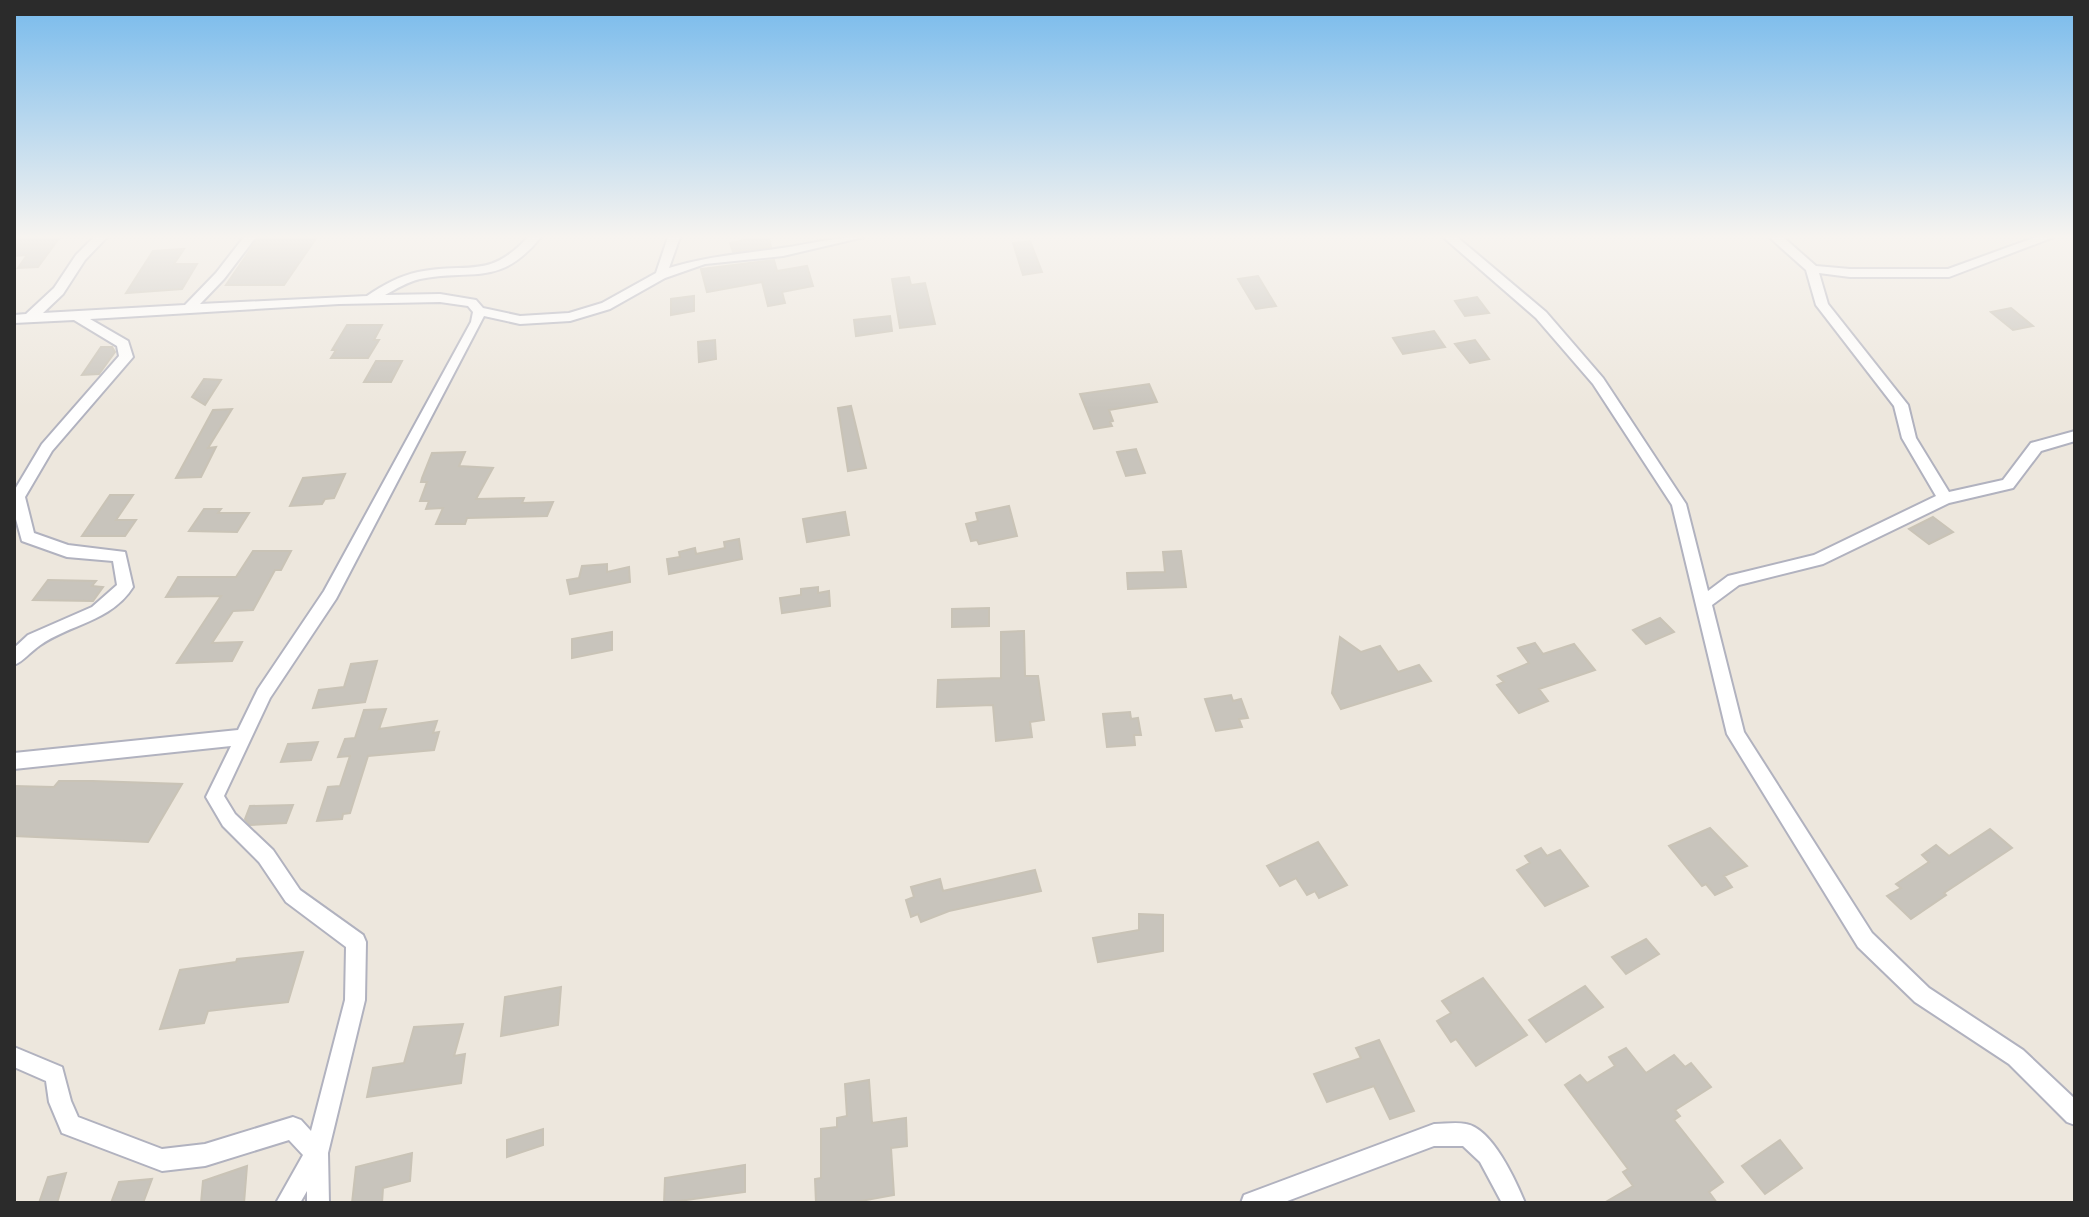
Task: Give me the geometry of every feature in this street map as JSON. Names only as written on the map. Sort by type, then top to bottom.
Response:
[{"type":"street","points":[[30,318],[56,294]]},
{"type":"street","points":[[187,310],[203,294]]},
{"type":"street","points":[[369,300],[378,294]]},
{"type":"street","points":[[14,319],[440,298],[472,303],[479,311],[520,320],[570,317],[606,306],[628,294]]},
{"type":"street","points":[[1516,294],[1541,315],[1598,381],[1679,504],[1736,734],[1865,940],[1922,995],[2016,1057],[2075,1114]]},
{"type":"street","points":[[1819,294],[1822,305],[1901,405],[1909,438],[1945,498]]},
{"type":"street","points":[[318,1203],[317,1153],[355,1000],[356,942],[293,896],[266,856],[229,820],[215,797],[264,694],[330,595],[441,392],[477,322],[479,311]]},
{"type":"street","points":[[14,658],[34,640],[98,611],[125,587],[120,556],[67,551],[27,537],[18,497],[47,448],[126,357],[123,344],[77,316]]},
{"type":"street","points":[[1704,603],[1734,580],[1818,560],[1945,498],[2008,484],[2036,447],[2075,436]]},
{"type":"street","points":[[14,761],[243,737]]},
{"type":"street","points":[[14,1057],[55,1074],[60,1102],[70,1125],[162,1160],[205,1155],[293,1128],[317,1153]]},
{"type":"street","points":[[1252,1203],[1434,1135],[1467,1135],[1488,1154],[1514,1203]]},
{"type":"street","points":[[287,1203],[317,1153]]},
{"type":"building","points":[[765,294],[782,294],[785,303],[768,306]]},
{"type":"building","points":[[894,294],[928,294],[935,324],[900,328]]},
{"type":"building","points":[[1247,294],[1269,294],[1276,306],[1256,309]]},
{"type":"building","points":[[694,296],[694,311],[671,315],[671,299]]},
{"type":"building","points":[[1477,297],[1489,313],[1465,316],[1455,301]]},
{"type":"building","points":[[2011,308],[2033,326],[2013,330],[1991,312]]},
{"type":"building","points":[[890,316],[892,331],[856,336],[854,320]]},
{"type":"building","points":[[347,325],[382,325],[374,340],[379,340],[368,358],[331,358],[336,350],[332,350]]},
{"type":"building","points":[[1434,331],[1445,347],[1403,354],[1393,338]]},
{"type":"building","points":[[715,340],[716,359],[699,362],[698,342]]},
{"type":"building","points":[[1475,340],[1489,359],[1470,363],[1455,344]]},
{"type":"building","points":[[101,347],[112,347],[115,352],[99,374],[82,375]]},
{"type":"building","points":[[376,361],[402,361],[391,382],[364,382]]},
{"type":"building","points":[[204,379],[221,380],[205,405],[192,397]]},
{"type":"building","points":[[1149,384],[1157,402],[1109,410],[1112,426],[1094,429],[1080,394]]},
{"type":"building","points":[[851,406],[866,468],[848,471],[838,408]]},
{"type":"building","points":[[232,409],[208,448],[216,447],[201,477],[176,478],[213,410]]},
{"type":"building","points":[[1136,449],[1145,473],[1126,476],[1117,452]]},
{"type":"building","points":[[465,452],[459,466],[493,468],[476,499],[524,498],[522,503],[553,502],[547,516],[467,518],[465,524],[436,524],[443,508],[426,509],[429,501],[420,501],[427,482],[421,482],[422,478],[432,453]]},
{"type":"building","points":[[345,474],[334,498],[325,499],[322,504],[290,506],[303,478]]},
{"type":"building","points":[[110,495],[133,495],[116,520],[136,520],[125,536],[82,536]]},
{"type":"building","points":[[1009,506],[1017,536],[979,544],[977,540],[971,541],[966,524],[978,521],[976,513]]},
{"type":"building","points":[[204,509],[221,509],[218,513],[249,513],[237,532],[189,531]]},
{"type":"building","points":[[845,512],[849,535],[807,542],[803,519]]},
{"type":"building","points":[[1933,517],[1953,532],[1929,544],[1909,529]]},
{"type":"building","points":[[739,539],[742,559],[669,574],[667,559],[680,557],[679,552],[695,548],[696,554],[725,548],[724,542]]},
{"type":"building","points":[[253,551],[291,551],[281,570],[275,570],[253,610],[233,611],[212,643],[242,642],[232,661],[177,663],[221,596],[166,597],[178,577],[236,577]]},
{"type":"building","points":[[1181,551],[1186,587],[1128,589],[1127,573],[1165,572],[1163,552]]},
{"type":"building","points":[[607,564],[607,572],[629,567],[630,582],[570,594],[567,580],[579,578],[582,566]]},
{"type":"building","points":[[48,580],[96,581],[92,586],[103,587],[93,601],[33,600]]},
{"type":"building","points":[[818,587],[818,593],[829,591],[830,606],[782,613],[780,598],[801,595],[801,589]]},
{"type":"building","points":[[989,608],[989,626],[952,627],[952,609]]},
{"type":"building","points":[[1660,618],[1674,632],[1646,644],[1633,630]]},
{"type":"building","points":[[1024,631],[1025,676],[1038,676],[1044,720],[1030,722],[1032,737],[996,741],[993,705],[937,707],[938,680],[1001,678],[1001,632]]},
{"type":"building","points":[[612,632],[612,650],[572,658],[572,639]]},
{"type":"building","points":[[1340,637],[1361,652],[1380,646],[1398,672],[1419,665],[1431,681],[1341,709],[1332,693]]},
{"type":"building","points":[[1535,643],[1543,654],[1574,644],[1595,670],[1539,689],[1548,701],[1519,713],[1497,685],[1504,682],[1498,676],[1529,663],[1518,648]]},
{"type":"building","points":[[377,661],[365,702],[313,708],[319,690],[344,687],[351,664]]},
{"type":"building","points":[[1231,695],[1233,701],[1241,699],[1248,718],[1239,719],[1242,727],[1216,731],[1205,699]]},
{"type":"building","points":[[386,709],[379,729],[437,721],[433,733],[439,732],[434,750],[368,756],[350,813],[343,814],[342,819],[317,821],[328,787],[340,786],[350,756],[338,757],[345,739],[355,738],[364,710]]},
{"type":"building","points":[[1130,712],[1131,719],[1138,718],[1141,735],[1134,735],[1135,745],[1107,747],[1103,714]]},
{"type":"building","points":[[318,742],[311,760],[281,762],[288,744]]},
{"type":"building","points":[[59,781],[182,784],[148,842],[14,836],[14,786],[54,787]]},
{"type":"building","points":[[293,805],[286,823],[250,825],[245,819],[250,806]]},
{"type":"building","points":[[1710,828],[1747,866],[1724,876],[1732,887],[1715,895],[1706,884],[1702,886],[1669,846]]},
{"type":"building","points":[[1990,829],[2012,848],[1911,919],[1887,896],[1901,888],[1896,884],[1929,862],[1922,855],[1936,845],[1949,856]]},
{"type":"building","points":[[1318,842],[1347,885],[1319,898],[1315,891],[1307,895],[1296,878],[1280,886],[1267,866]]},
{"type":"building","points":[[1541,848],[1547,856],[1560,850],[1588,886],[1545,906],[1517,870],[1530,863],[1525,856]]},
{"type":"building","points":[[1035,870],[1041,891],[949,911],[921,922],[918,914],[911,917],[906,900],[914,897],[911,887],[940,879],[943,891]]},
{"type":"building","points":[[1139,914],[1163,915],[1163,951],[1098,962],[1093,938],[1139,930]]},
{"type":"building","points":[[1646,939],[1659,954],[1626,974],[1612,957]]},
{"type":"building","points":[[303,952],[288,1002],[208,1011],[204,1023],[160,1029],[180,970],[236,962],[237,959]]},
{"type":"building","points":[[1483,978],[1527,1035],[1476,1066],[1456,1039],[1451,1042],[1437,1021],[1451,1013],[1442,1001]]},
{"type":"building","points":[[1585,986],[1603,1007],[1546,1042],[1529,1020]]},
{"type":"building","points":[[561,987],[558,1025],[501,1036],[505,997]]},
{"type":"building","points":[[463,1024],[454,1056],[465,1054],[461,1083],[367,1097],[373,1068],[404,1063],[414,1027]]},
{"type":"building","points":[[1379,1040],[1414,1111],[1390,1119],[1374,1086],[1327,1102],[1314,1074],[1361,1058],[1356,1048]]},
{"type":"building","points":[[1626,1048],[1646,1073],[1674,1055],[1685,1067],[1691,1063],[1711,1087],[1675,1110],[1680,1116],[1674,1120],[1723,1182],[1709,1192],[1717,1203],[1604,1203],[1633,1186],[1623,1172],[1628,1169],[1565,1085],[1580,1075],[1587,1083],[1615,1066],[1609,1057]]},
{"type":"building","points":[[869,1080],[872,1123],[906,1118],[907,1146],[891,1148],[894,1195],[850,1203],[816,1203],[815,1179],[821,1178],[821,1129],[837,1127],[837,1118],[847,1116],[845,1084]]},
{"type":"building","points":[[543,1129],[543,1145],[507,1157],[507,1140]]},
{"type":"building","points":[[1780,1140],[1802,1168],[1765,1194],[1742,1166]]},
{"type":"building","points":[[412,1153],[410,1181],[383,1188],[382,1203],[352,1203],[356,1167]]},
{"type":"building","points":[[745,1165],[745,1192],[664,1203],[665,1178]]},
{"type":"building","points":[[247,1166],[244,1203],[201,1203],[203,1181]]},
{"type":"building","points":[[66,1173],[57,1203],[39,1203],[48,1177]]},
{"type":"building","points":[[152,1179],[143,1203],[111,1203],[119,1182]]}]
